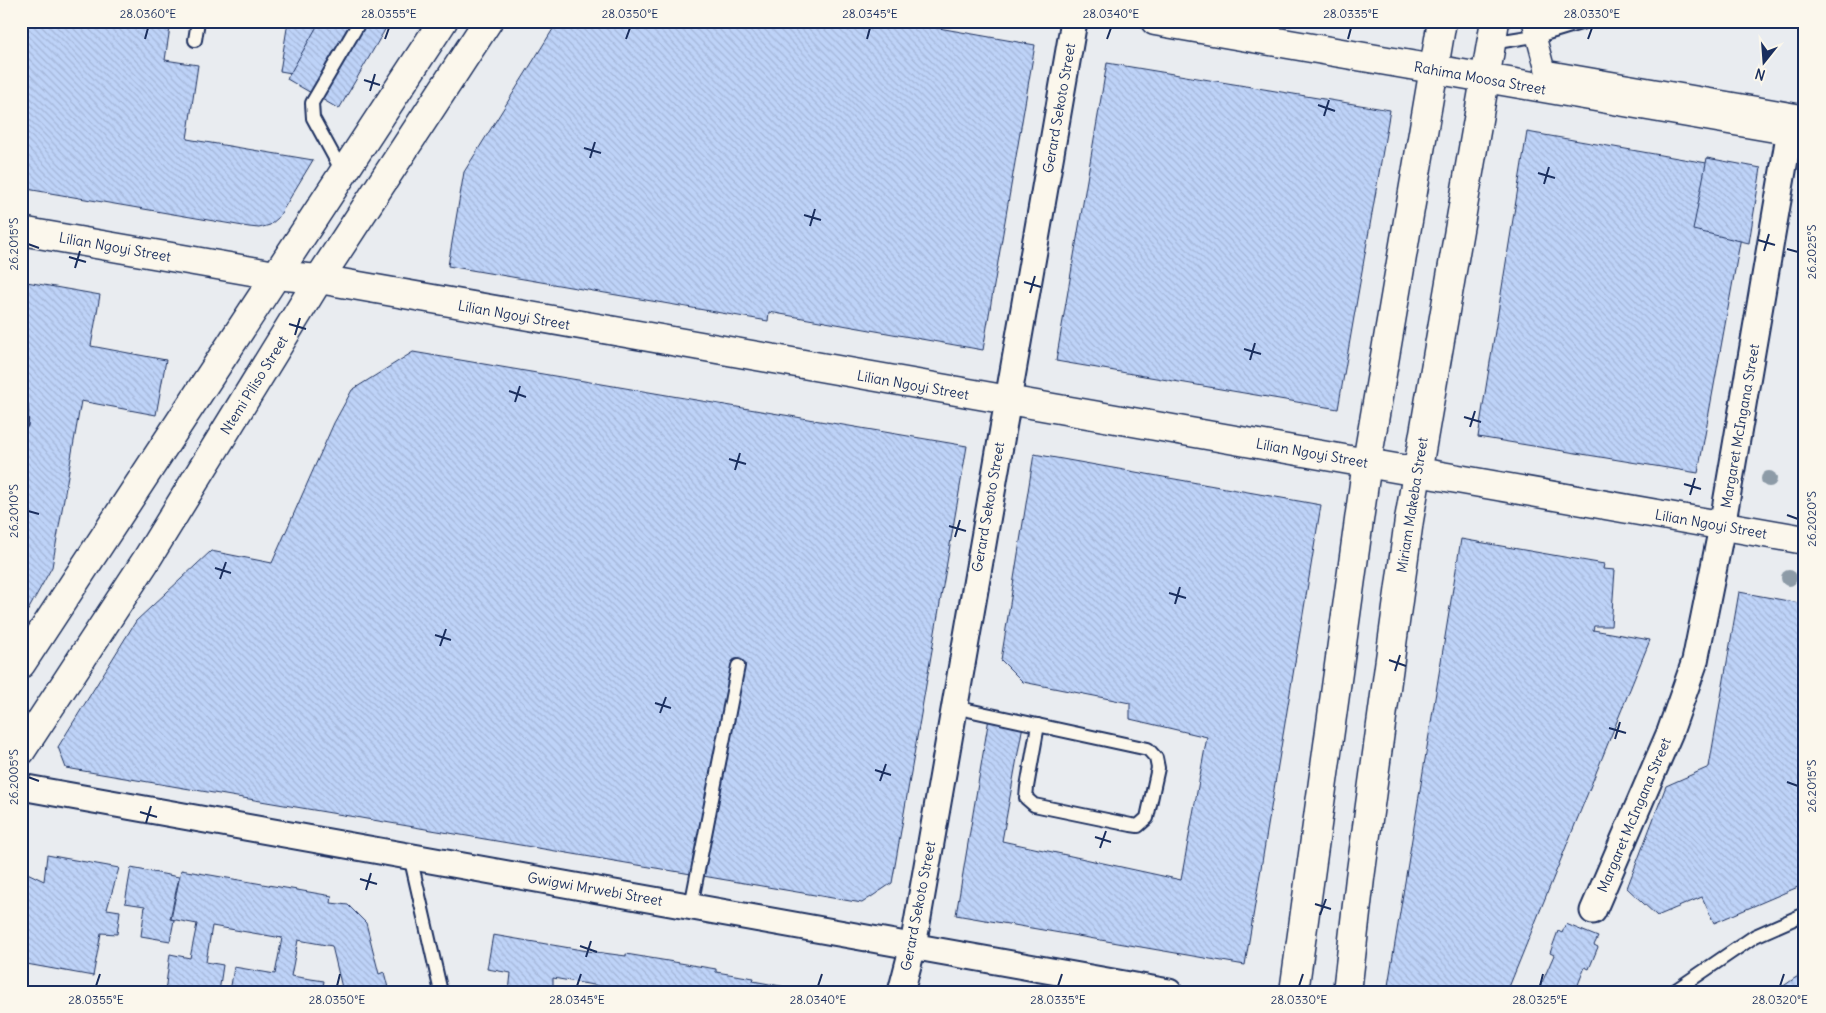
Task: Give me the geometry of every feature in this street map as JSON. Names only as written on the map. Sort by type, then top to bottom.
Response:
[{"type":"street","points":[[21,664],[443,21]]},
{"type":"street","name":"Ntemi Piliso Street","points":[[21,751],[145,562],[319,280],[488,21]]},
{"type":"street","name":"Gerard Sekoto Street","points":[[901,992],[913,946],[1006,402],[1074,21]]},
{"type":"street","name":"Rahima Moosa Street","points":[[1155,21],[1485,79],[1800,126]]},
{"type":"street","points":[[1294,992],[1367,462],[1442,21]]},
{"type":"street","points":[[1533,28],[1545,70],[1800,126]]},
{"type":"street","name":"Miriam Makeba Street","points":[[1347,992],[1382,709],[1417,470],[1493,32]]},
{"type":"street","name":"Margaret McIngana Street","points":[[1593,911],[1670,732],[1696,661],[1800,126]]},
{"type":"street","name":"Lilian Ngoyi Street","points":[[21,231],[276,275],[319,280],[1006,402],[1417,470],[1805,540]]},
{"type":"street","name":"Gwigwi Mrwebi Street","points":[[21,787],[1169,992]]},
{"type":"lane","points":[[195,40],[198,21]]},
{"type":"lane","points":[[343,173],[313,118],[312,103],[360,21]]},
{"type":"lane","points":[[1493,32],[1588,21]]},
{"type":"lane","points":[[21,407],[21,423]]},
{"type":"lane","points":[[691,906],[738,666]]},
{"type":"lane","points":[[954,707],[1038,725],[1148,749],[1156,758],[1158,768],[1147,818],[1138,826],[1034,805],[1026,798],[1038,725]]},
{"type":"lane","points":[[410,856],[441,992]]},
{"type":"lane","points":[[1673,992],[1756,936],[1805,914]]},
{"type":"building","points":[[21,21],[171,21],[165,60],[198,65],[187,139],[313,160],[278,218],[270,225],[259,228],[249,227],[21,188]]},
{"type":"building","points":[[281,21],[325,21],[315,77],[280,71],[288,22]]},
{"type":"building","points":[[320,21],[390,21],[339,109],[287,79]]},
{"type":"building","points":[[558,21],[899,21],[1035,45],[983,350],[769,312],[768,321],[448,266],[464,172]]},
{"type":"building","points":[[1107,63],[1390,110],[1338,409],[1056,361]]},
{"type":"building","points":[[1527,132],[1753,171],[1698,473],[1478,437]]},
{"type":"building","points":[[1707,158],[1761,168],[1749,243],[1693,230]]},
{"type":"building","points":[[21,281],[100,295],[91,346],[166,360],[156,415],[81,401],[52,567],[21,623]]},
{"type":"building","points":[[413,352],[967,446],[892,883],[862,903],[66,768],[58,747],[136,621],[211,551],[272,563],[334,423],[352,390]]},
{"type":"building","points":[[1034,454],[1321,505],[1245,965],[956,915],[989,718],[1023,725],[1002,841],[1181,880],[1207,737],[1130,719],[1130,703],[1023,682],[1001,660]]},
{"type":"building","points":[[1461,539],[1604,564],[1603,569],[1615,570],[1611,626],[1594,626],[1593,630],[1650,640],[1507,992],[1387,992]]},
{"type":"building","points":[[1739,592],[1805,604],[1805,884],[1714,923],[1702,897],[1657,916],[1627,888],[1666,786],[1709,767]]},
{"type":"building","points":[[47,855],[119,868],[107,909],[120,911],[117,934],[101,933],[93,976],[21,963],[21,870],[44,881]]},
{"type":"building","points":[[131,868],[179,877],[170,919],[174,920],[170,941],[141,936],[145,906],[125,903]]},
{"type":"building","points":[[181,870],[332,896],[331,903],[348,905],[366,923],[379,974],[384,972],[389,992],[343,992],[332,946],[298,940],[291,976],[324,981],[322,992],[230,992],[234,967],[275,974],[282,938],[212,926],[206,962],[223,965],[219,992],[165,992],[170,954],[190,958],[197,924],[171,919]]},
{"type":"building","points":[[1805,884],[1805,902],[1798,887]]},
{"type":"building","points":[[1566,924],[1598,937],[1594,945],[1598,947],[1589,969],[1585,967],[1575,992],[1552,992],[1540,987],[1554,955],[1550,953],[1558,931],[1562,933]]},
{"type":"building","points":[[493,935],[716,969],[716,972],[754,978],[753,981],[813,992],[634,992],[553,978],[553,992],[509,992],[511,973],[487,969]]},
{"type":"building","points":[[1805,973],[1805,992],[1775,992],[1795,978]]}]
